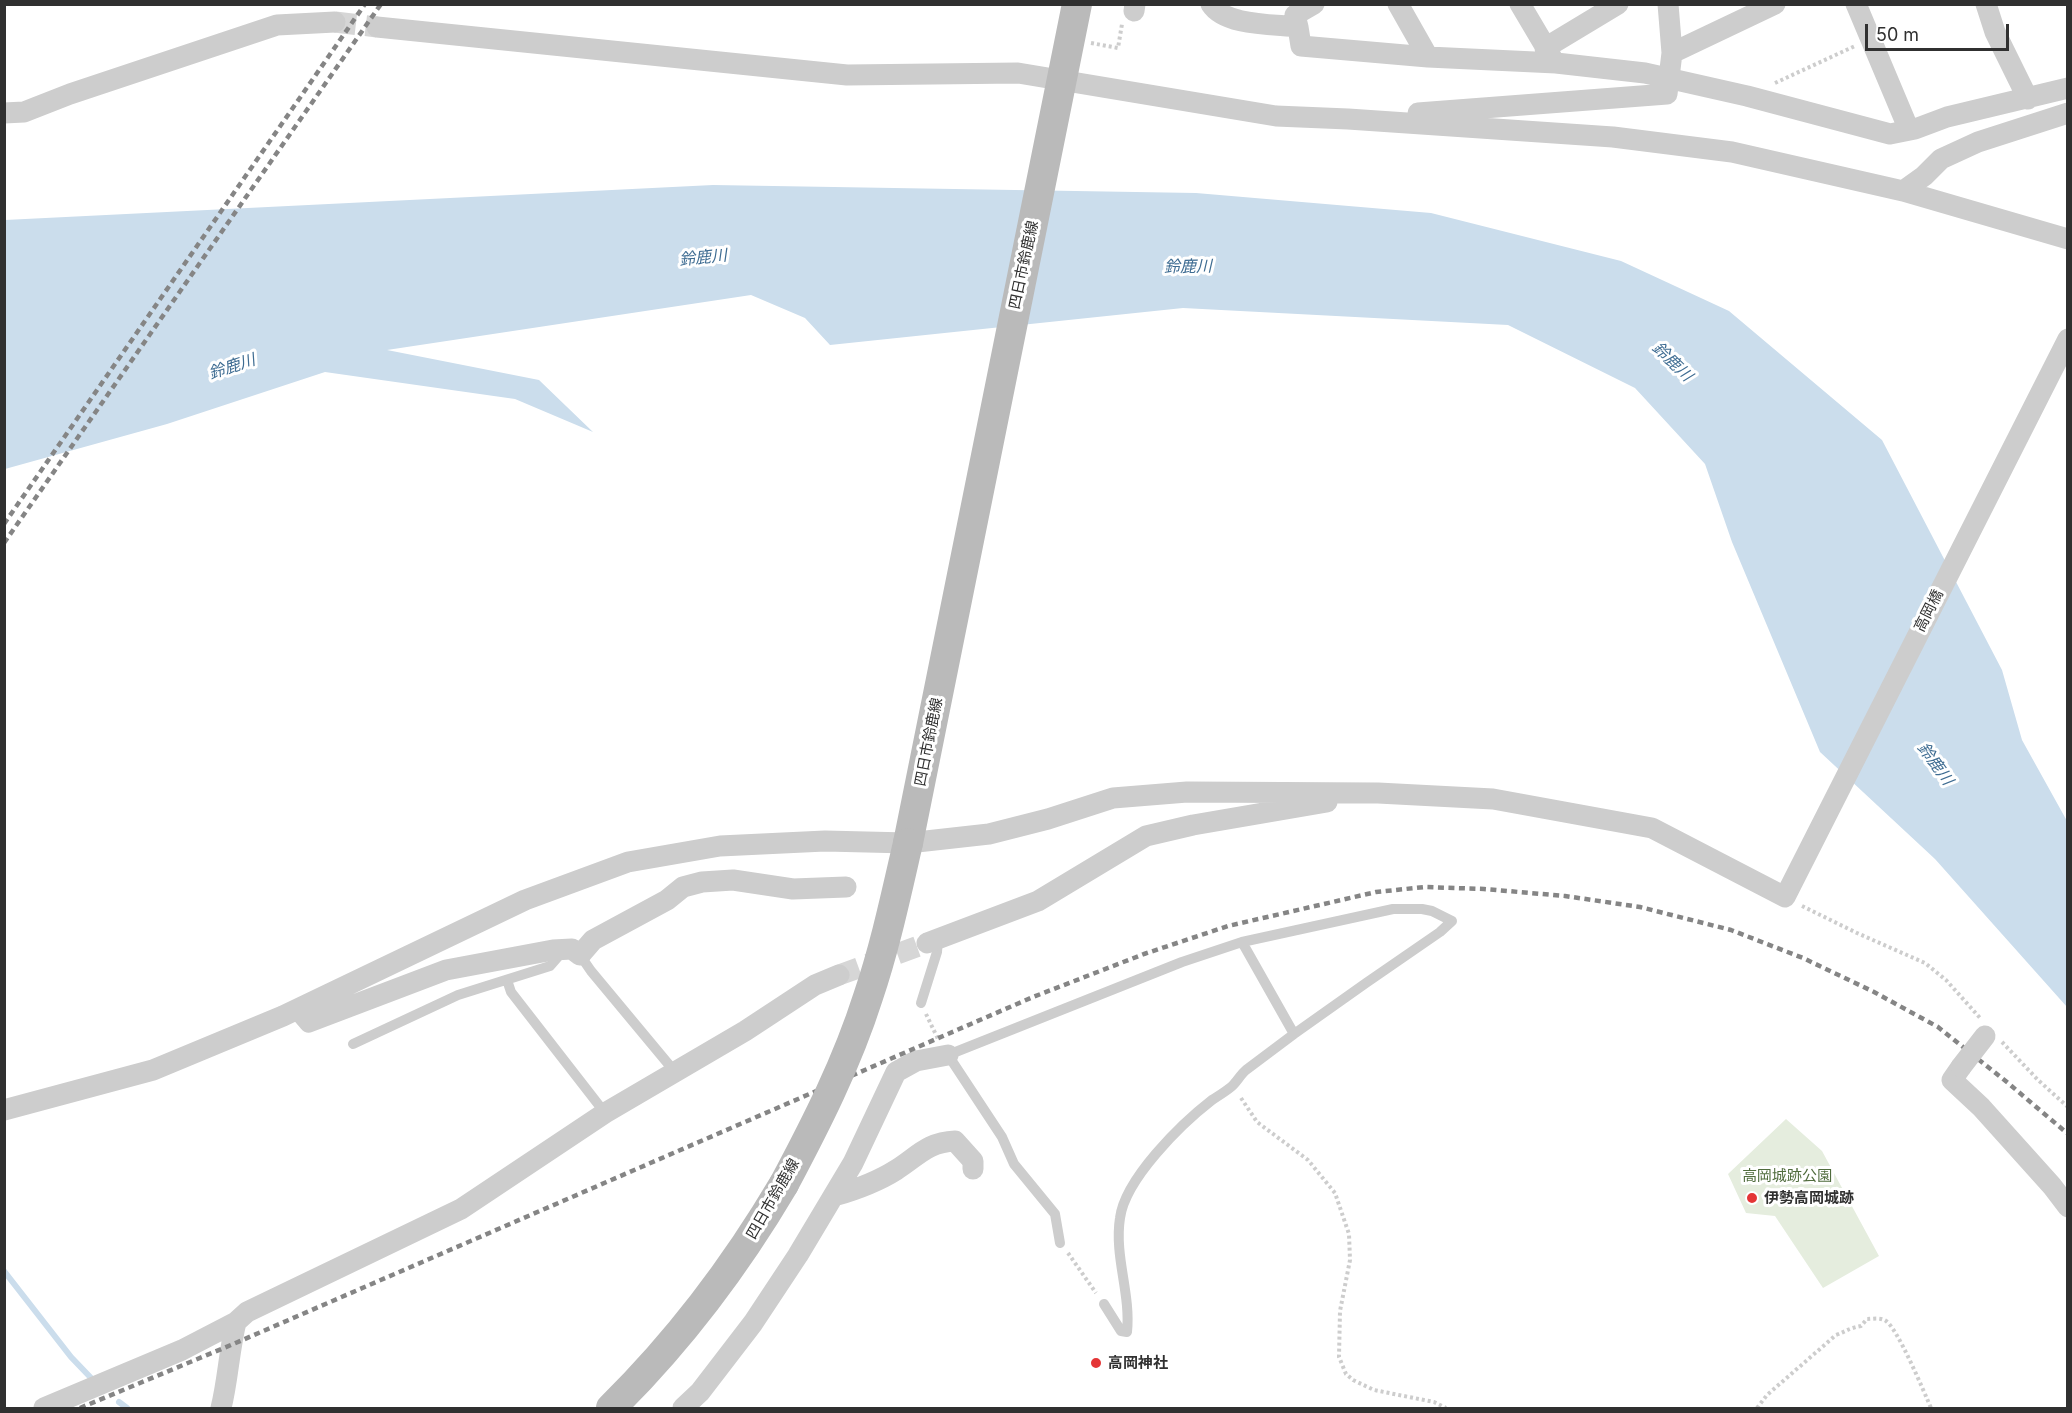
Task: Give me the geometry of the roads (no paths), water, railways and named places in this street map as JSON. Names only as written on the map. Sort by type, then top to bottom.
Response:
[{"type":"main road","name":"四日市鈴鹿線","points":[[610,1408],[662,1356],[710,1298],[758,1228],[826,1104],[868,998],[916,813],[969,533],[1077,4]]},
{"type":"street","points":[[1211,4],[1222,15],[1236,20],[1298,27]]},
{"type":"street","points":[[1314,4],[1295,15],[1301,46],[1428,57],[1550,56],[1669,78],[1890,134],[1947,117],[2067,88]]},
{"type":"street","points":[[1398,4],[1428,57]]},
{"type":"street","points":[[1520,4],[1550,56]]},
{"type":"street","points":[[1550,56],[1618,4]]},
{"type":"street","points":[[1348,119],[1667,94],[1672,53],[1668,4]]},
{"type":"street","points":[[1672,53],[1775,4]]},
{"type":"street","points":[[1856,4],[1909,130]]},
{"type":"street","points":[[1986,4],[1995,32],[2028,99]]},
{"type":"street","points":[[4,113],[24,112],[70,94],[277,25],[335,22]]},
{"type":"street","points":[[377,27],[847,75],[1018,73],[1060,87],[1276,116],[1613,137],[1732,152],[1903,191],[2067,238]]},
{"type":"street","points":[[1903,191],[1924,176],[1941,159],[1978,142],[2067,113]]},
{"type":"street","name":"高岡橋","points":[[1378,793],[1493,799],[1652,828],[1788,890],[2067,339]]},
{"type":"street","points":[[4,1110],[153,1070],[298,1009],[525,900],[628,862],[720,846],[825,841],[908,843],[989,834],[1048,819],[1113,798],[1187,792],[1378,793]]},
{"type":"street","points":[[933,941],[1038,901],[1146,836],[1193,825],[1378,793]]},
{"type":"street","points":[[298,1009],[309,1022],[446,970],[572,952],[667,900],[683,887],[702,882],[733,880],[793,889],[846,887]]},
{"type":"street","points":[[44,1408],[182,1350],[236,1323],[247,1312],[462,1209],[605,1113],[745,1031],[815,986],[839,975]]},
{"type":"street","points":[[1987,1032],[1952,1080],[1982,1107],[2052,1186],[2067,1207]]},
{"type":"street","points":[[683,1408],[700,1392],[753,1323],[834,1196],[896,1072],[916,1062],[948,1055]]},
{"type":"street","points":[[834,1196],[854,1190],[895,1171],[938,1142],[955,1141],[973,1161],[973,1169]]},
{"type":"street","points":[[221,1408],[227,1386],[231,1345],[236,1323]]},
{"type":"lane","points":[[1060,1243],[1055,1215],[1014,1164],[1002,1137],[948,1055],[1182,962],[1242,942],[1393,909],[1432,911],[1452,921],[1440,932],[1366,982],[1244,1072],[1232,1086],[1210,1101],[1176,1133],[1153,1158],[1127,1193],[1120,1217],[1119,1242],[1129,1314],[1127,1332],[1121,1331],[1104,1304]]},
{"type":"lane","points":[[921,1003],[937,952],[933,941]]},
{"type":"lane","points":[[1242,942],[1294,1035]]},
{"type":"lane","points":[[353,1044],[458,995],[550,966],[572,952],[591,971],[675,1072]]},
{"type":"lane","points":[[507,980],[511,992],[605,1113]]},
{"type":"water","name":"鈴鹿川","points":[[713,185],[1196,193],[1431,213],[1621,261],[1729,311],[1882,440],[2002,670],[2022,740],[2067,821],[2067,1007],[1935,859],[1820,752],[1732,542],[1705,464],[1635,388],[1508,325],[1183,308],[830,345],[805,318],[751,295],[387,350],[539,380],[593,432],[515,399],[325,372],[167,424],[5,469],[5,220]]},
{"type":"waterway","points":[[4,1271],[71,1357],[93,1380]]},
{"type":"waterway","points":[[119,1402],[127,1408]]},
{"type":"tunnel","points":[[335,22],[377,27]]},
{"type":"tunnel","points":[[839,975],[927,943]]},
{"type":"railway","points":[[4,524],[365,4]]},
{"type":"railway","points":[[4,543],[381,4]]},
{"type":"railway","points":[[80,1408],[231,1345],[1033,997],[1144,954],[1228,926],[1376,892],[1425,887],[1565,896],[1640,907],[1731,930],[1803,958],[1874,992],[1938,1027],[2068,1134]]},
{"type":"place","name":"伊勢高岡城跡","points":[[1752,1198]]},
{"type":"place","name":"高岡神社","points":[[1096,1363]]},
{"type":"park label","name":"高岡城跡公園","points":[[1787,1176]]}]
